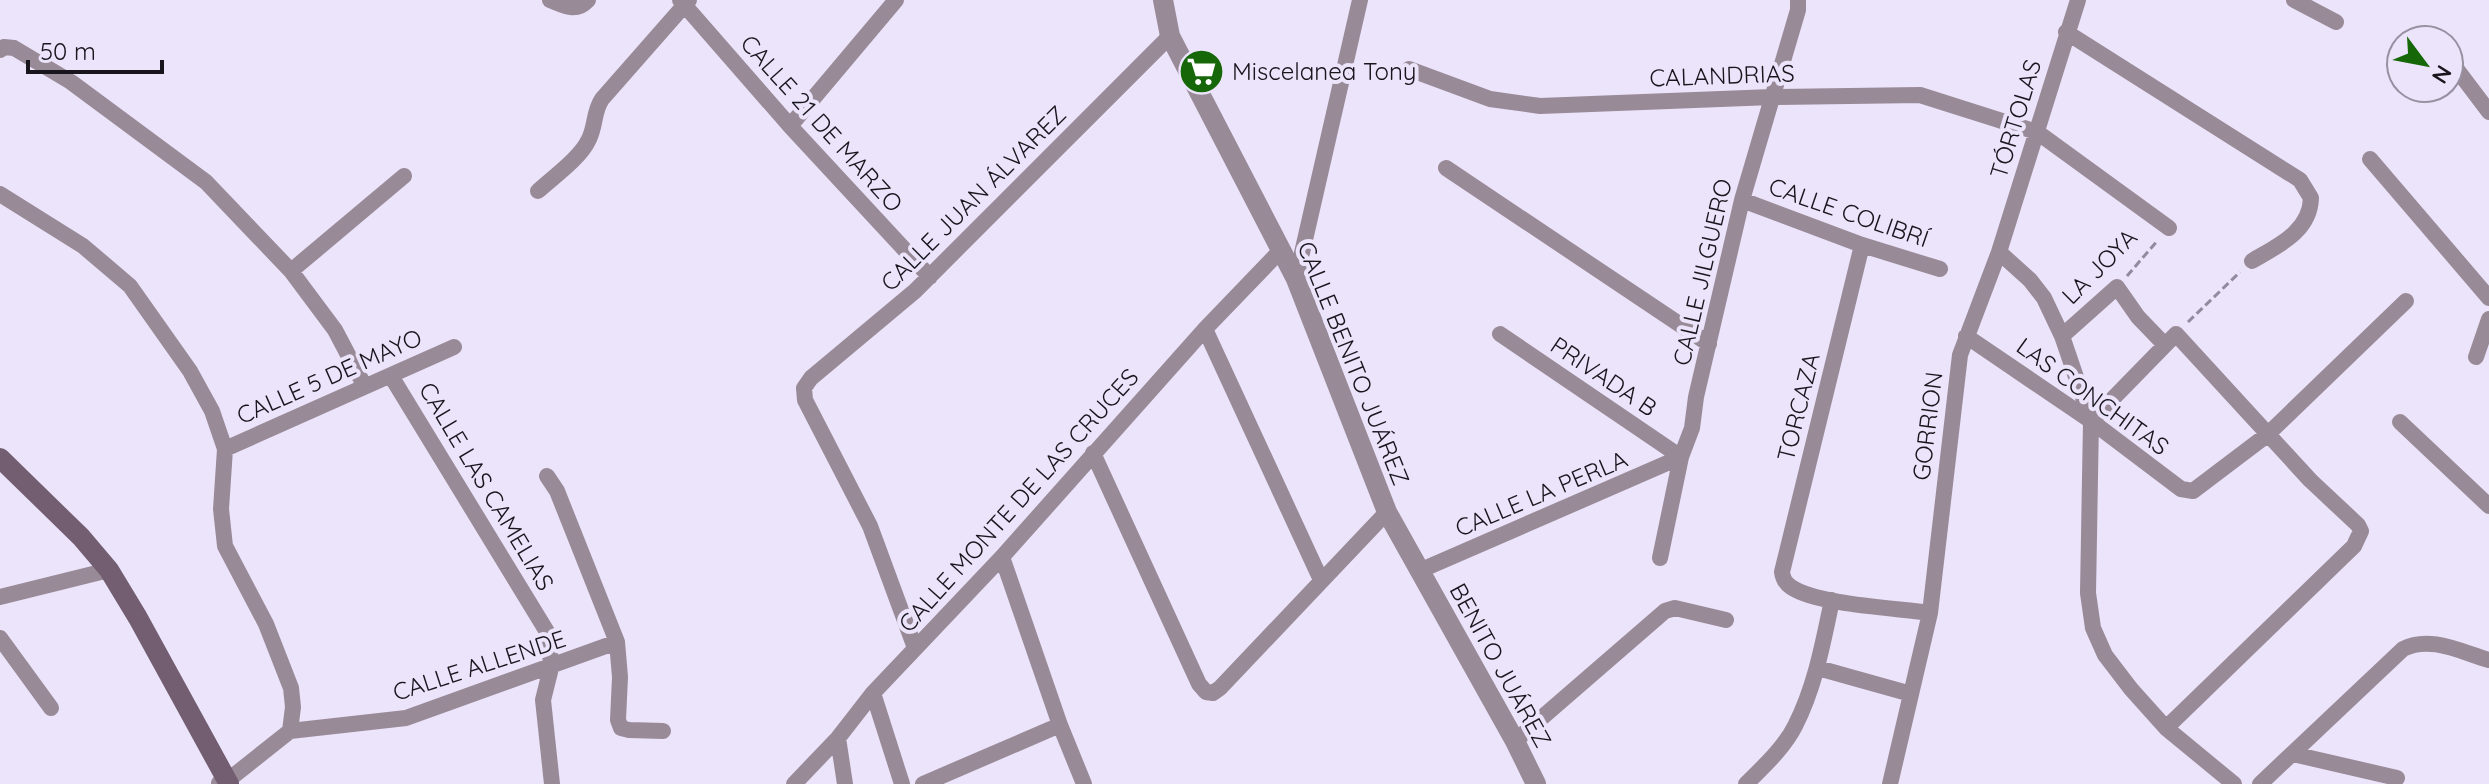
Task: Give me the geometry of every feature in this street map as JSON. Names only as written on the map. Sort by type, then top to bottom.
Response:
[{"type":"main road","points":[[0,458],[81,537],[109,570],[138,618],[224,783]]},
{"type":"street","points":[[550,0],[568,8],[577,8],[588,0]]},
{"type":"street","points":[[790,126],[896,0]]},
{"type":"street","name":"CALLE BENITO JUÁREZ","points":[[1163,0],[1170,36],[1296,279],[1387,512],[1419,571]]},
{"type":"street","points":[[1296,279],[1360,0]]},
{"type":"street","name":"CALLE JILGUERO","points":[[1660,558],[1742,200],[1798,10],[1798,0]]},
{"type":"street","name":"TÓRTOLAS","points":[[1999,252],[2078,0]]},
{"type":"street","points":[[2294,0],[2336,22]]},
{"type":"street","points":[[538,191],[587,145],[596,107],[685,1]]},
{"type":"street","name":"CALLE 21 DE MARZO","points":[[685,1],[790,126],[930,277]]},
{"type":"street","points":[[2066,32],[2300,180],[2311,198],[2307,220],[2291,237],[2252,261]]},
{"type":"street","name":"CALLE JUAN ÁLVAREZ","points":[[915,648],[870,526],[805,400],[804,388],[811,378],[930,277],[1170,36]]},
{"type":"street","points":[[2,48],[14,48],[71,82],[206,182],[291,271],[335,330],[364,385]]},
{"type":"street","name":"CALANDRIAS","points":[[1409,69],[1490,99],[1540,106],[1920,95],[2037,132],[2169,228]]},
{"type":"street","points":[[2465,80],[2489,112]]},
{"type":"street","points":[[2370,159],[2489,298]]},
{"type":"street","points":[[1446,168],[1709,344]]},
{"type":"street","points":[[291,271],[404,176]]},
{"type":"street","points":[[0,194],[83,246],[130,286],[190,371],[212,411],[225,449],[221,509],[225,546],[266,624],[291,688],[293,707],[290,731],[224,783]]},
{"type":"street","name":"CALLE COLIBRÍ","points":[[1742,200],[1862,245],[1940,269]]},
{"type":"street","name":"TORCAZA","points":[[1832,600],[1802,593],[1789,586],[1782,572],[1862,245]]},
{"type":"street","name":"CALLE MONTE DE LAS CRUCES","points":[[794,784],[838,738],[873,693],[1002,557],[1205,329],[1281,250]]},
{"type":"street","points":[[1999,252],[2038,289],[2062,336],[2091,421],[2088,593],[2093,628],[2105,655],[2166,728],[2234,784]]},
{"type":"street","name":"GORRION","points":[[1930,613],[1960,355],[1999,252]]},
{"type":"street","points":[[2117,287],[2138,317],[2170,339],[2361,531],[2354,546],[2166,728]]},
{"type":"street","name":"LA JOYA","points":[[2062,336],[2117,287]]},
{"type":"street","points":[[2267,435],[2406,301]]},
{"type":"street","points":[[2476,357],[2489,319]]},
{"type":"street","points":[[1205,329],[1321,580]]},
{"type":"street","name":"PRIVADA B","points":[[1500,334],[1681,457]]},
{"type":"street","name":"LAS CONCHITAS","points":[[1966,336],[2091,421],[2181,489],[2193,491],[2267,435]]},
{"type":"street","points":[[2091,421],[2170,339]]},
{"type":"street","name":"CALLE 5 DE MAYO","points":[[225,449],[454,347]]},
{"type":"street","name":"CALLE LAS CAMELIAS","points":[[391,376],[549,635],[551,668],[543,700],[552,784]]},
{"type":"street","points":[[2400,422],[2486,497]]},
{"type":"street","points":[[1093,453],[1199,684],[1206,692],[1213,693],[1220,688],[1387,512]]},
{"type":"street","name":"CALLE LA PERLA","points":[[1419,571],[1681,457]]},
{"type":"street","points":[[547,476],[557,491],[617,642],[620,677],[618,720],[621,728],[663,731]]},
{"type":"street","points":[[1002,557],[1060,725],[1084,784]]},
{"type":"street","points":[[0,597],[109,570]]},
{"type":"street","name":"BENITO JUÁREZ","points":[[1419,571],[1536,784]]},
{"type":"street","points":[[1746,784],[1794,728],[1818,668],[1832,600],[1930,613],[1890,784]]},
{"type":"street","points":[[1515,741],[1665,611],[1675,608],[1726,620]]},
{"type":"street","points":[[0,638],[51,708]]},
{"type":"street","name":"CALLE ALLENDE","points":[[290,731],[406,718],[617,642]]},
{"type":"street","points":[[2260,784],[2403,649],[2427,642],[2489,660]]},
{"type":"street","points":[[1818,668],[1911,694]]},
{"type":"street","points":[[873,693],[902,784]]},
{"type":"street","points":[[923,784],[1060,725]]},
{"type":"street","points":[[838,738],[845,784]]},
{"type":"street","points":[[2293,754],[2397,778]]},
{"type":"path","name":"LA JOYA","points":[[2117,287],[2169,228]]},
{"type":"path","points":[[2170,339],[2252,261]]},
{"type":"place","name":"Miscelanea Tony","points":[[1201,71]]}]
